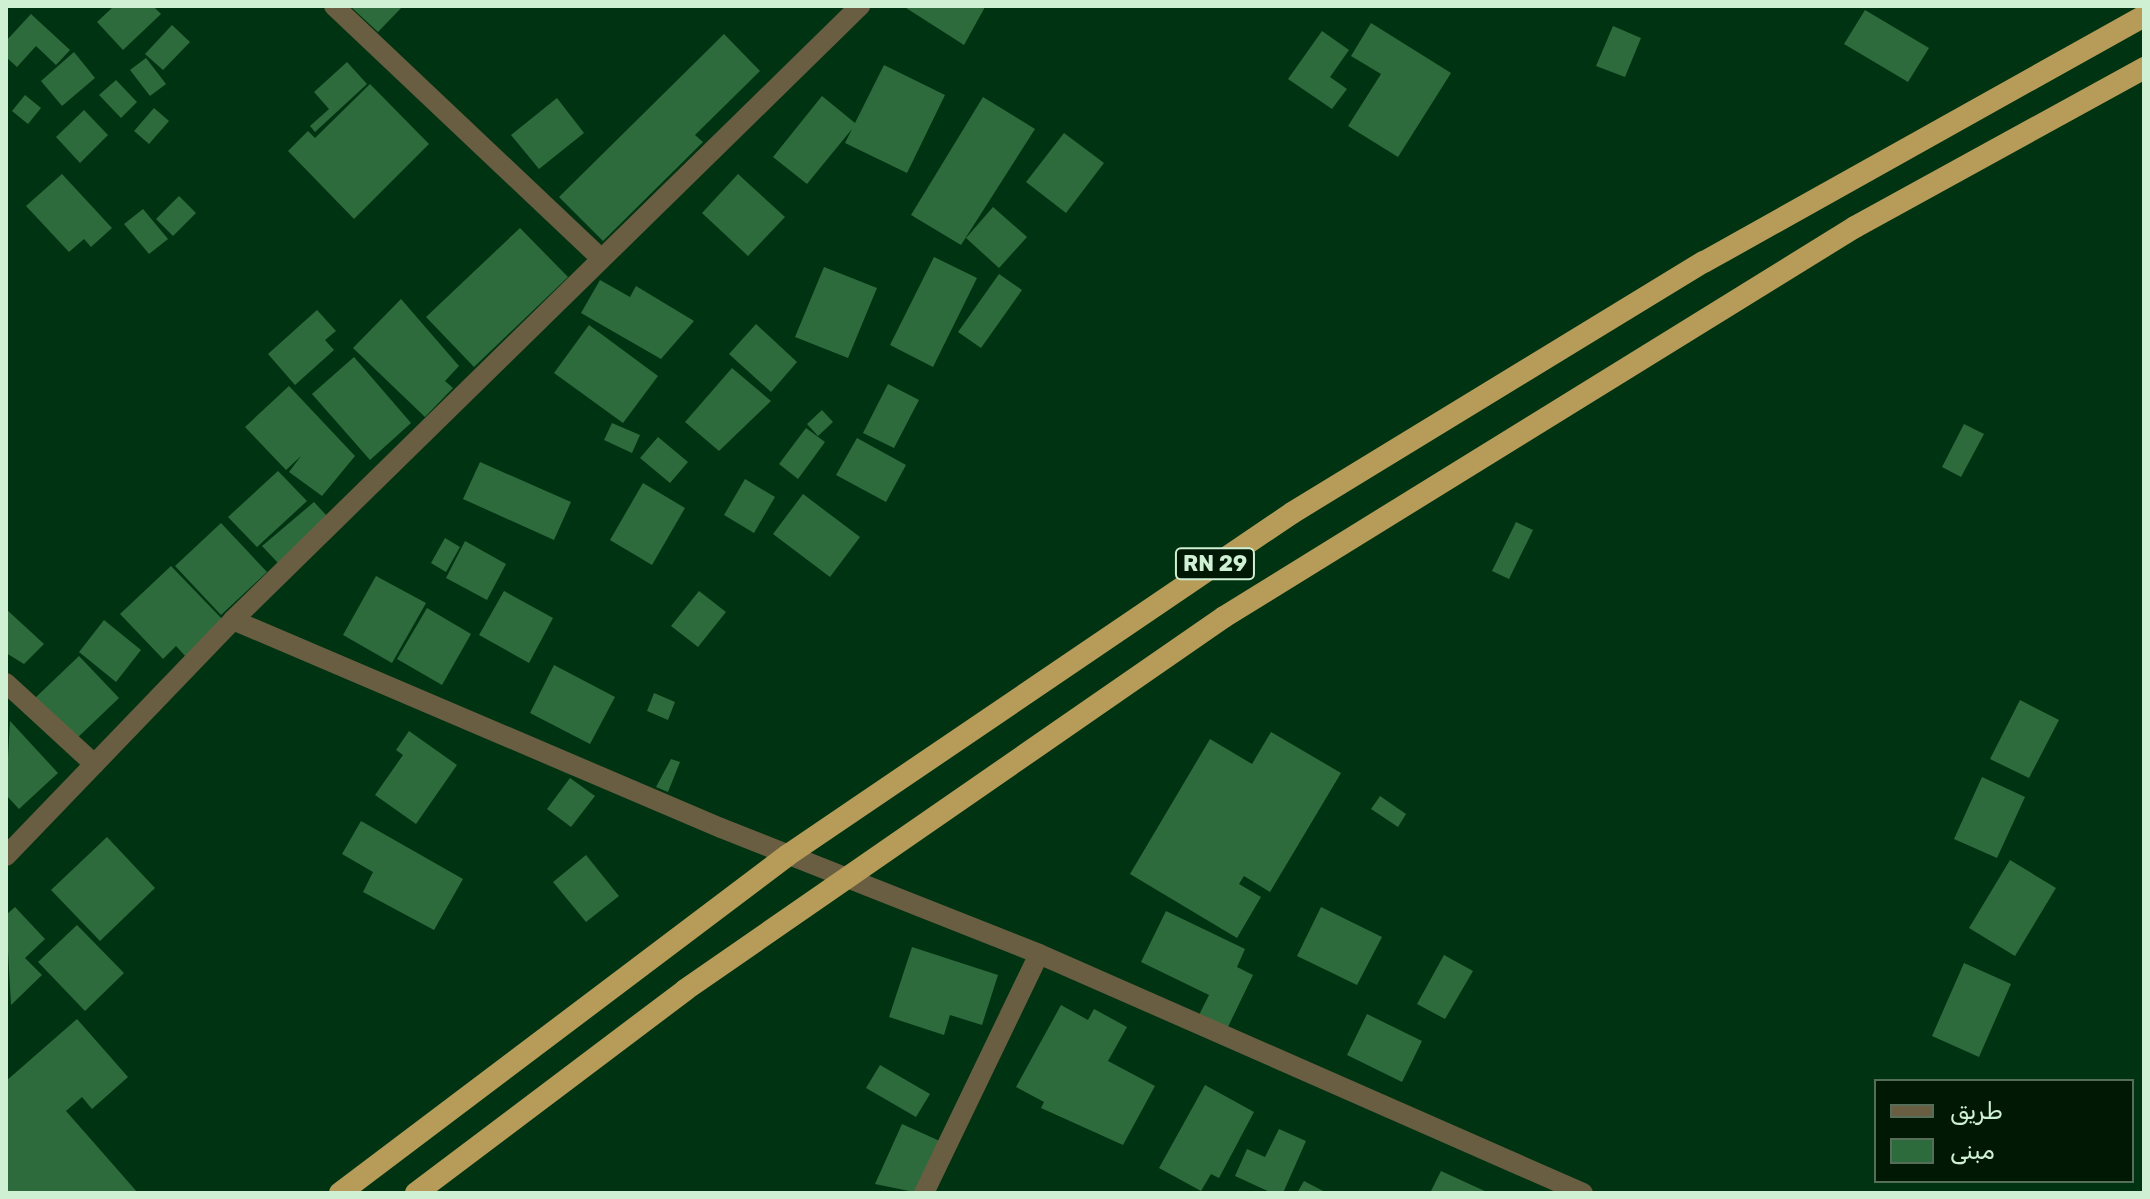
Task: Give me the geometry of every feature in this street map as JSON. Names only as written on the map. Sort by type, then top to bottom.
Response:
[{"type":"highway","name":"RN 29","points":[[340,1193],[788,855],[1292,513],[1704,262],[2144,16]]},
{"type":"highway","name":"RN 29","points":[[416,1193],[849,876],[1224,617],[1643,355],[1855,227],[2144,68]]},
{"type":"street","points":[[334,6],[599,257]]},
{"type":"street","points":[[6,856],[233,620],[599,257],[860,6]]},
{"type":"street","points":[[233,620],[788,855],[849,876],[1039,954],[1583,1193]]},
{"type":"street","points":[[6,683],[94,764]]},
{"type":"street","points":[[924,1193],[1039,954]]},
{"type":"building","points":[[114,6],[153,6],[161,14],[123,50],[97,22]]},
{"type":"building","points":[[350,6],[403,6],[378,32]]},
{"type":"building","points":[[903,6],[982,6],[985,7],[964,45]]},
{"type":"building","points":[[1865,10],[1929,48],[1908,82],[1844,44]]},
{"type":"building","points":[[31,14],[70,50],[56,65],[36,46],[17,67],[6,57],[6,41]]},
{"type":"building","points":[[1371,23],[1451,73],[1398,157],[1348,126],[1381,74],[1351,56]]},
{"type":"building","points":[[172,25],[190,42],[163,70],[145,54]]},
{"type":"building","points":[[1613,26],[1641,38],[1625,77],[1596,66]]},
{"type":"building","points":[[1322,31],[1349,50],[1330,77],[1347,89],[1332,109],[1288,79]]},
{"type":"building","points":[[724,34],[760,71],[695,135],[703,142],[603,241],[559,197]]},
{"type":"building","points":[[74,52],[95,78],[62,106],[41,81]]},
{"type":"building","points":[[146,58],[166,84],[150,96],[130,70]]},
{"type":"building","points":[[347,62],[367,84],[315,132],[310,126],[329,109],[314,92]]},
{"type":"building","points":[[884,65],[945,95],[907,173],[845,143],[852,129],[807,184],[773,157],[822,96],[855,123]]},
{"type":"building","points":[[116,80],[137,102],[121,118],[99,95]]},
{"type":"building","points":[[370,84],[429,144],[354,219],[288,151],[308,131],[315,138]]},
{"type":"building","points":[[25,95],[41,108],[28,124],[12,111]]},
{"type":"building","points":[[983,97],[1035,129],[961,245],[911,215]]},
{"type":"building","points":[[557,98],[584,133],[539,169],[511,135]]},
{"type":"building","points":[[154,108],[169,121],[149,144],[134,131]]},
{"type":"building","points":[[84,110],[108,135],[80,163],[56,137]]},
{"type":"building","points":[[1064,133],[1104,163],[1066,213],[1026,182]]},
{"type":"building","points":[[62,174],[112,228],[91,247],[84,239],[69,252],[26,206]]},
{"type":"building","points":[[738,174],[785,217],[748,256],[702,213]]},
{"type":"building","points":[[179,196],[196,213],[173,236],[156,219]]},
{"type":"building","points":[[993,207],[1027,237],[999,268],[966,238]]},
{"type":"building","points":[[143,209],[168,239],[149,254],[124,224]]},
{"type":"building","points":[[520,228],[568,277],[474,367],[426,317]]},
{"type":"building","points":[[934,257],[977,278],[933,367],[890,345]]},
{"type":"building","points":[[824,267],[877,288],[848,358],[795,337]]},
{"type":"building","points":[[999,274],[1022,290],[981,348],[958,332]]},
{"type":"building","points":[[600,280],[630,297],[636,286],[694,321],[661,359],[581,313]]},
{"type":"building","points":[[401,299],[459,366],[445,381],[453,388],[425,417],[353,348]]},
{"type":"building","points":[[317,310],[336,331],[325,340],[334,350],[295,385],[268,354]]},
{"type":"building","points":[[756,324],[797,362],[771,392],[729,354]]},
{"type":"building","points":[[589,325],[658,376],[623,423],[554,373]]},
{"type":"building","points":[[354,357],[411,423],[370,460],[312,394]]},
{"type":"building","points":[[732,368],[771,401],[719,451],[685,422]]},
{"type":"building","points":[[888,384],[919,400],[894,448],[863,433]]},
{"type":"building","points":[[289,386],[355,456],[322,496],[289,472],[301,456],[286,470],[245,427]]},
{"type":"building","points":[[822,410],[833,422],[818,436],[807,424]]},
{"type":"building","points":[[612,423],[640,435],[632,453],[604,440]]},
{"type":"building","points":[[1964,424],[1984,434],[1961,477],[1942,467]]},
{"type":"building","points":[[806,428],[825,442],[798,479],[779,464]]},
{"type":"building","points":[[658,437],[688,462],[670,483],[640,458]]},
{"type":"building","points":[[857,438],[906,465],[886,502],[836,475]]},
{"type":"building","points":[[480,462],[571,502],[554,540],[463,499]]},
{"type":"building","points":[[278,471],[307,501],[257,547],[228,517]]},
{"type":"building","points":[[745,479],[775,497],[754,533],[724,515]]},
{"type":"building","points":[[643,483],[685,508],[652,565],[610,540]]},
{"type":"building","points":[[803,494],[860,537],[830,577],[773,534]]},
{"type":"building","points":[[314,502],[328,517],[278,563],[262,546]]},
{"type":"building","points":[[1516,522],[1533,530],[1509,579],[1492,571]]},
{"type":"building","points":[[221,523],[267,572],[221,615],[175,566]]},
{"type":"building","points":[[445,538],[460,547],[446,572],[431,563]]},
{"type":"building","points":[[465,541],[506,564],[487,600],[446,578]]},
{"type":"building","points":[[171,566],[225,622],[187,658],[176,646],[163,659],[120,614]]},
{"type":"building","points":[[376,576],[426,603],[392,663],[343,635]]},
{"type":"building","points":[[504,591],[553,618],[529,663],[479,635]]},
{"type":"building","points":[[699,591],[726,612],[698,647],[671,626]]},
{"type":"building","points":[[427,608],[471,634],[442,685],[397,659]]},
{"type":"building","points":[[6,609],[44,644],[24,664],[6,653]]},
{"type":"building","points":[[104,620],[141,650],[116,682],[79,652]]},
{"type":"building","points":[[79,656],[119,698],[74,741],[34,699]]},
{"type":"building","points":[[554,665],[615,697],[590,744],[530,713]]},
{"type":"building","points":[[654,693],[675,702],[668,720],[647,711]]},
{"type":"building","points":[[2020,700],[2059,720],[2029,778],[1990,759]]},
{"type":"building","points":[[10,721],[58,773],[19,809],[6,795]]},
{"type":"building","points":[[409,731],[457,765],[416,824],[375,795],[403,755],[396,750]]},
{"type":"building","points":[[1271,732],[1341,773],[1270,892],[1244,876],[1239,884],[1261,897],[1237,938],[1130,874],[1210,739],[1252,764]]},
{"type":"building","points":[[671,759],[680,762],[668,792],[656,787]]},
{"type":"building","points":[[1982,777],[2025,797],[1997,858],[1954,839]]},
{"type":"building","points":[[570,778],[595,796],[571,827],[547,809]]},
{"type":"building","points":[[1380,796],[1406,814],[1398,827],[1371,809]]},
{"type":"building","points":[[361,821],[463,879],[434,930],[363,892],[373,872],[342,854]]},
{"type":"building","points":[[107,837],[155,888],[100,941],[51,890]]},
{"type":"building","points":[[586,855],[619,896],[586,922],[553,882]]},
{"type":"building","points":[[2010,860],[2056,888],[2015,956],[1969,928]]},
{"type":"building","points":[[15,907],[45,939],[25,958],[42,975],[11,1005],[6,915]]},
{"type":"building","points":[[1321,907],[1382,937],[1357,985],[1297,956]]},
{"type":"building","points":[[1166,911],[1245,949],[1237,967],[1253,975],[1227,1029],[1199,1015],[1209,995],[1141,962]]},
{"type":"building","points":[[77,925],[124,973],[85,1011],[38,962]]},
{"type":"building","points":[[912,947],[998,975],[982,1025],[950,1015],[944,1035],[889,1017]]},
{"type":"building","points":[[1444,955],[1473,971],[1445,1019],[1417,1004]]},
{"type":"building","points":[[1964,963],[2011,984],[1979,1057],[1932,1036]]},
{"type":"building","points":[[1061,1005],[1088,1020],[1094,1009],[1127,1027],[1108,1061],[1155,1086],[1123,1145],[1041,1108],[1044,1102],[1016,1087]]},
{"type":"building","points":[[1367,1014],[1422,1041],[1402,1082],[1347,1055]]},
{"type":"building","points":[[77,1019],[128,1077],[92,1109],[82,1097],[66,1111],[138,1193],[6,1193],[6,1081]]},
{"type":"building","points":[[880,1065],[930,1094],[916,1117],[866,1088]]},
{"type":"building","points":[[1205,1085],[1254,1112],[1219,1178],[1211,1174],[1201,1191],[1159,1168]]},
{"type":"building","points":[[902,1124],[942,1142],[919,1193],[875,1184]]},
{"type":"building","points":[[1279,1129],[1306,1141],[1283,1193],[1272,1193],[1235,1176],[1247,1149],[1265,1157]]},
{"type":"building","points":[[1441,1171],[1489,1193],[1430,1193]]},
{"type":"building","points":[[1304,1181],[1327,1193],[1297,1193]]}]
